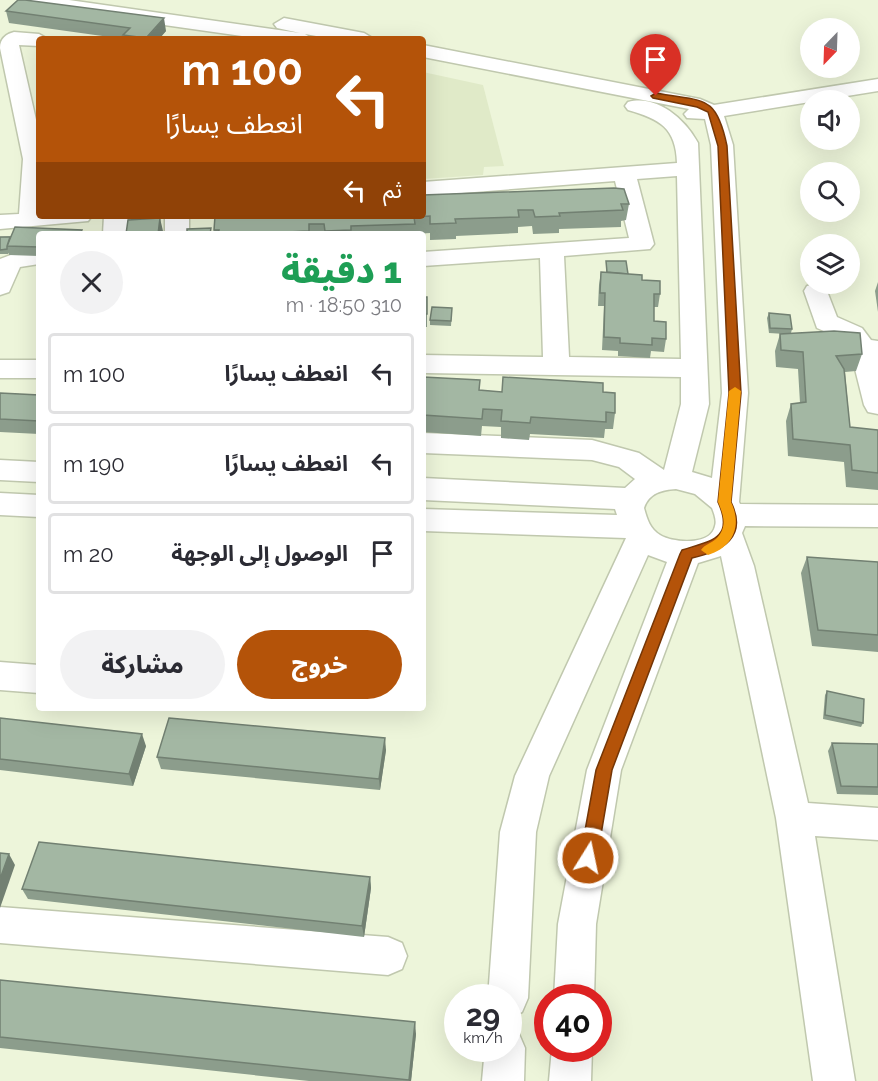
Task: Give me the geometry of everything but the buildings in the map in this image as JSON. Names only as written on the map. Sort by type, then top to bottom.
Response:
[{"type":"street","points":[[30,0],[281,36]]},
{"type":"street","points":[[126,0],[188,23],[331,36]]},
{"type":"street","points":[[30,219],[35,145],[9,44],[14,38],[36,40]]},
{"type":"street","points":[[426,52],[700,105],[712,110],[717,119],[723,146],[735,393],[727,517],[712,548],[686,554],[661,549],[635,521],[426,489]]},
{"type":"street","points":[[426,64],[646,109],[672,120],[680,127],[687,143],[695,404],[667,479]]},
{"type":"street","points":[[672,120],[712,110],[878,85]]},
{"type":"street","points":[[426,189],[687,169]]},
{"type":"street","points":[[426,259],[642,244],[624,174]]},
{"type":"street","points":[[0,222],[36,219]]},
{"type":"street","points":[[552,250],[556,366]]},
{"type":"street","points":[[0,286],[7,264],[12,260],[36,258]]},
{"type":"street","points":[[817,294],[826,322],[853,334],[870,348],[878,405]]},
{"type":"street","points":[[426,364],[694,368]]},
{"type":"street","points":[[0,369],[36,369]]},
{"type":"street","points":[[426,443],[592,450],[629,459],[667,479]]},
{"type":"street","points":[[0,470],[36,472]]},
{"type":"street","points":[[509,984],[518,832],[532,776],[635,521],[647,484],[667,479],[695,482],[712,490],[727,517],[739,566],[794,818],[834,1081]]},
{"type":"street","points":[[0,504],[36,506]]},
{"type":"street","points":[[727,517],[878,516]]},
{"type":"street","points":[[426,520],[635,521]]},
{"type":"street","points":[[575,984],[577,924],[604,770],[686,554]]},
{"type":"street","points":[[0,676],[36,679]]},
{"type":"street","points":[[794,818],[878,824]]},
{"type":"street","points":[[0,926],[388,956]]},
{"type":"street","points":[[503,1081],[504,1062]]},
{"type":"street","points":[[570,1081],[571,1062]]},
{"type":"shaded area","points":[[426,73],[483,85],[504,166],[484,167],[483,175],[426,179]]},
{"type":"slow traffic","points":[[708,550],[721,542],[728,534],[731,525],[730,515],[724,502],[735,391]]},
{"type":"route","points":[[588,858],[604,770],[686,554],[712,548],[728,534],[731,525],[730,515],[724,502],[725,474],[735,393],[723,146],[717,119],[712,110],[700,105],[656,96]]}]
